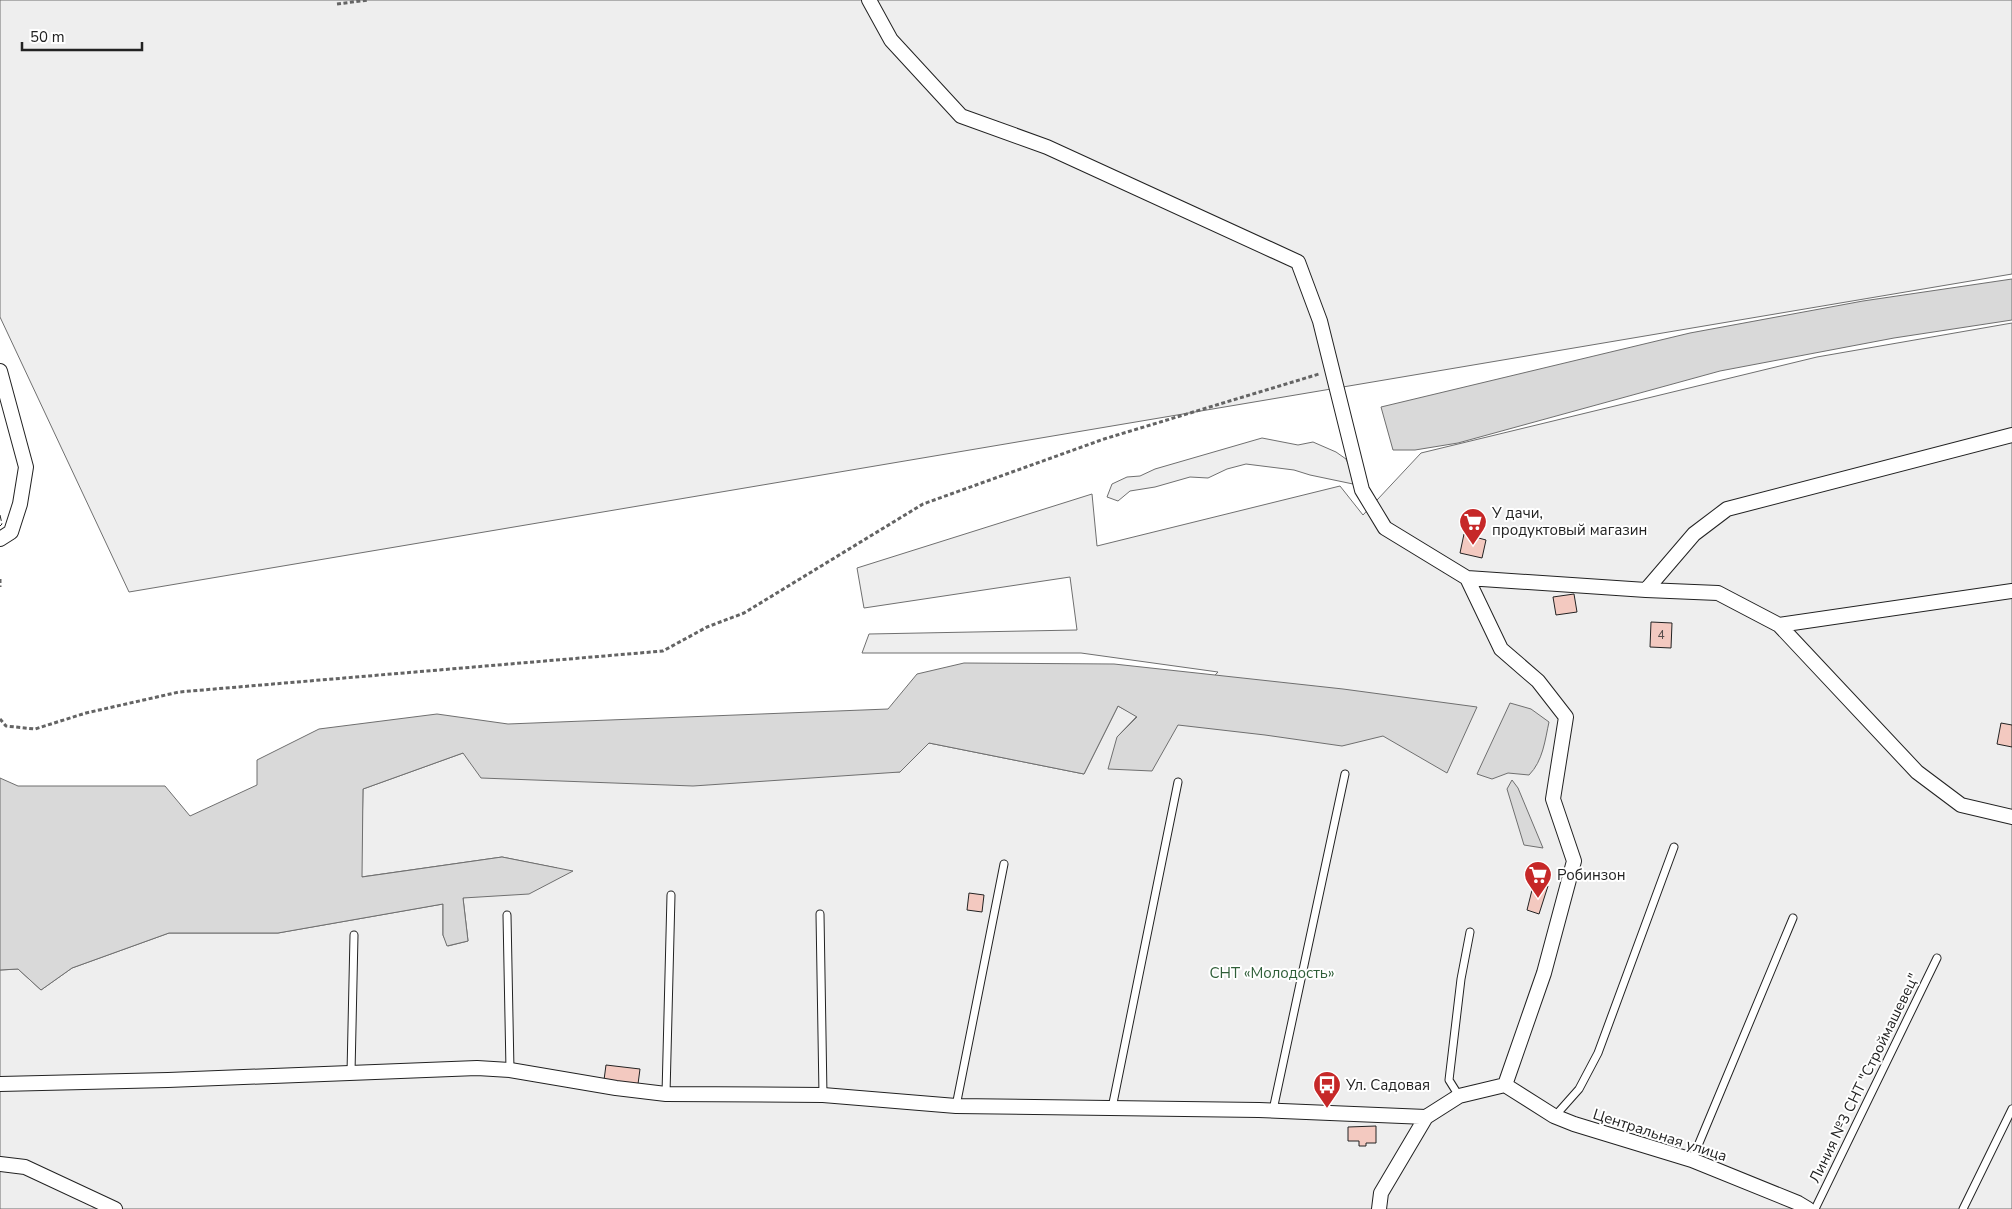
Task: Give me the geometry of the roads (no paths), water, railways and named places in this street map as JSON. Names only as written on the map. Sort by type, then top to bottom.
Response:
[{"type":"street","points":[[869,0],[891,40],[961,116],[1047,148],[1298,262],[1320,322],[1362,490],[1386,528],[1467,578],[1718,593],[1779,625],[1917,772],[1961,805],[2012,817]]},
{"type":"street","points":[[0,371],[26,468],[20,504],[5,536]]},
{"type":"street","points":[[1646,590],[1694,534],[1727,509],[2012,435]]},
{"type":"street","points":[[1379,1209],[1381,1193],[1426,1117],[1459,1096],[1505,1086],[1544,973],[1574,861],[1554,799],[1566,717],[1538,681],[1501,649],[1467,578]]},
{"type":"street","points":[[1779,625],[2012,591]]},
{"type":"street","points":[[0,1084],[477,1068],[510,1070],[616,1088],[666,1094],[823,1095],[956,1106],[1273,1110],[1426,1117]]},
{"type":"street","name":"Центральная улица","points":[[1505,1086],[1554,1116],[1574,1124],[1692,1160],[1801,1207]]},
{"type":"street","points":[[0,1164],[25,1168],[115,1209]]},
{"type":"lane","points":[[1273,1110],[1345,774]]},
{"type":"lane","points":[[1112,1108],[1178,782]]},
{"type":"lane","points":[[1554,1116],[1579,1090],[1598,1053],[1674,847]]},
{"type":"lane","points":[[956,1106],[1004,864]]},
{"type":"lane","points":[[666,1094],[671,895]]},
{"type":"lane","points":[[820,914],[823,1095]]},
{"type":"lane","points":[[507,915],[510,1070]]},
{"type":"lane","points":[[1692,1160],[1792,918]]},
{"type":"lane","points":[[1459,1096],[1449,1080],[1461,979],[1470,932]]},
{"type":"lane","points":[[351,1073],[354,935]]},
{"type":"lane","name":"Линия №3 СНТ \"Строймашевец\"","points":[[1815,1209],[1937,958]]},
{"type":"lane","points":[[1963,1209],[2012,1109]]},
{"type":"place","name":"У дачи, продуктовый магазин","points":[[1473,546]]},
{"type":"place","name":"Робинзон","points":[[1538,899]]},
{"type":"place","name":"Ул. Садовая","points":[[1327,1109]]},
{"type":"park label","name":"СНТ «Молодость»","points":[[1272,973]]}]
